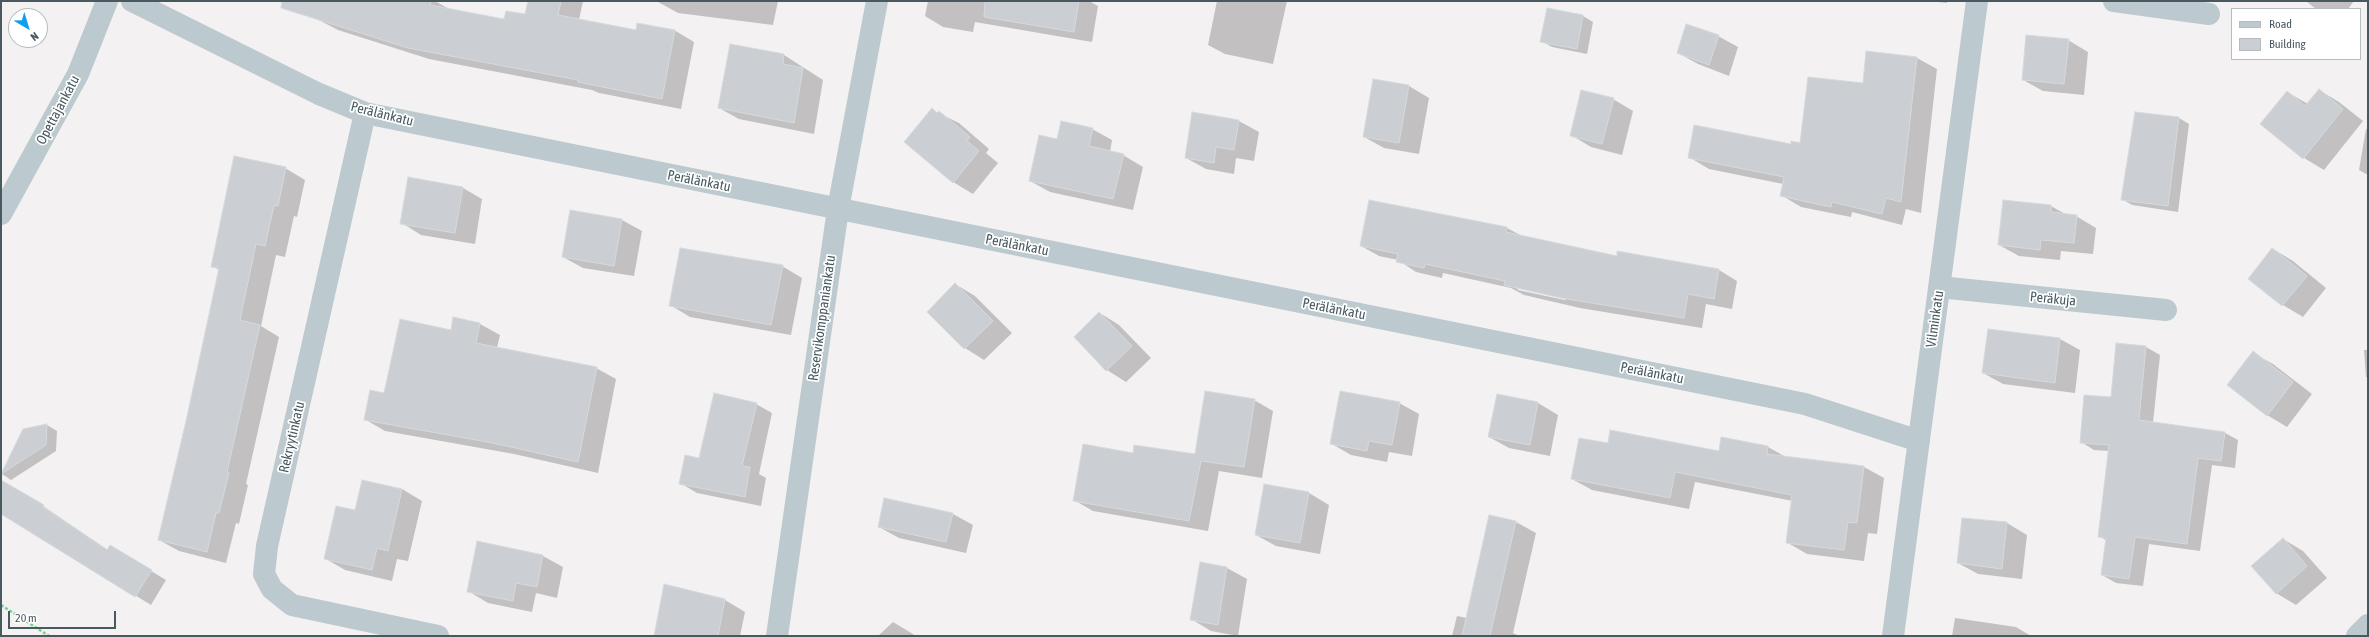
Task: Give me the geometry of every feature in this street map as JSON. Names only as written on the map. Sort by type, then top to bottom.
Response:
[{"type":"street","name":"Opettajankatu","points":[[1,214],[78,74],[107,1]]},
{"type":"street","name":"Perälänkatu","points":[[132,1],[319,94],[365,113],[1805,404],[1919,441]]},
{"type":"street","name":"Reservikomppaniankatu","points":[[778,636],[838,209],[877,1]]},
{"type":"street","name":"Vilminkatu","points":[[1893,636],[1977,1]]},
{"type":"street","points":[[2114,1],[2209,14]]},
{"type":"street","name":"Rekryytinkatu","points":[[365,113],[268,538],[264,574],[272,589],[292,605],[438,636]]},
{"type":"street","name":"Peräkuja","points":[[1939,287],[2166,310]]},
{"type":"street","points":[[2357,636],[2368,625]]},
{"type":"path","points":[[1,605],[49,636]]},
{"type":"building","points":[[282,1],[431,1],[430,5],[504,19],[506,11],[525,14],[528,1],[561,1],[558,15],[636,30],[637,23],[675,30],[662,99],[578,82],[578,80],[408,48],[281,8]]},
{"type":"building","points":[[985,1],[1079,1],[1074,32],[984,17]]},
{"type":"building","points":[[1547,8],[1583,15],[1577,49],[1540,42]]},
{"type":"building","points":[[1686,24],[1719,35],[1709,65],[1677,53]]},
{"type":"building","points":[[2026,35],[2069,39],[2064,84],[2022,80]]},
{"type":"building","points":[[730,44],[784,54],[783,64],[803,68],[794,123],[718,108]]},
{"type":"building","points":[[1866,51],[1917,57],[1901,202],[1886,198],[1882,214],[1832,202],[1831,207],[1780,196],[1784,177],[1688,158],[1694,125],[1791,144],[1791,141],[1800,143],[1808,77],[1863,83]]},
{"type":"building","points":[[1373,79],[1409,85],[1399,143],[1363,137]]},
{"type":"building","points":[[2319,89],[2343,109],[2303,159],[2260,124],[2287,91],[2305,106]]},
{"type":"building","points":[[1581,90],[1614,98],[1602,144],[1570,136]]},
{"type":"building","points":[[932,108],[937,113],[939,111],[970,137],[967,141],[979,151],[953,183],[904,142]]},
{"type":"building","points":[[1192,112],[1239,120],[1234,150],[1216,147],[1214,163],[1185,158]]},
{"type":"building","points":[[2135,112],[2179,117],[2168,206],[2121,200]]},
{"type":"building","points":[[1061,121],[1093,128],[1089,146],[1124,154],[1113,199],[1029,181],[1039,135],[1057,139]]},
{"type":"building","points":[[234,156],[286,167],[278,206],[274,205],[265,246],[256,244],[240,320],[260,325],[227,472],[229,473],[219,513],[216,513],[207,552],[158,540],[186,421],[219,268],[211,267]]},
{"type":"building","points":[[408,177],[463,187],[455,233],[400,224]]},
{"type":"building","points":[[1369,200],[1507,227],[1506,232],[1617,256],[1617,251],[1719,269],[1714,299],[1688,294],[1684,318],[1561,298],[1504,285],[1505,281],[1425,264],[1424,268],[1396,262],[1398,254],[1360,246]]},
{"type":"building","points":[[2003,200],[2051,205],[2051,212],[2077,215],[2074,243],[2041,240],[2040,250],[1998,245]]},
{"type":"building","points":[[570,210],[622,219],[614,266],[562,257]]},
{"type":"building","points":[[680,248],[783,265],[771,325],[669,306]]},
{"type":"building","points":[[2272,248],[2307,276],[2282,306],[2248,279]]},
{"type":"building","points":[[955,283],[993,321],[964,349],[927,312]]},
{"type":"building","points":[[1099,312],[1132,346],[1106,371],[1074,337]]},
{"type":"building","points":[[453,317],[480,323],[476,343],[597,367],[578,462],[493,443],[364,420],[370,390],[384,393],[400,319],[451,330]]},
{"type":"building","points":[[1988,329],[2060,338],[2055,383],[1982,373]]},
{"type":"building","points":[[2116,343],[2146,346],[2139,420],[2225,432],[2221,461],[2198,458],[2187,544],[2135,537],[2129,579],[2101,575],[2106,538],[2098,537],[2109,445],[2080,443],[2084,395],[2111,397]]},
{"type":"building","points":[[2253,351],[2293,382],[2267,416],[2227,385]]},
{"type":"building","points":[[1205,391],[1255,399],[1244,467],[1201,461],[1189,521],[1073,501],[1083,444],[1133,453],[1134,445],[1195,454]]},
{"type":"building","points":[[1340,391],[1400,402],[1392,445],[1369,441],[1367,451],[1330,444]]},
{"type":"building","points":[[714,393],[757,403],[742,466],[750,467],[745,497],[679,484],[685,455],[699,458]]},
{"type":"building","points":[[1497,394],[1538,402],[1530,445],[1488,437]]},
{"type":"building","points":[[47,424],[46,445],[1,474],[23,429]]},
{"type":"building","points":[[1610,430],[1719,451],[1721,437],[1768,446],[1767,454],[1864,466],[1857,523],[1848,522],[1844,550],[1786,543],[1792,495],[1675,472],[1670,498],[1571,479],[1579,438],[1608,443]]},
{"type":"building","points":[[1,480],[44,505],[43,507],[107,550],[110,545],[152,570],[135,597],[1,514]]},
{"type":"building","points":[[362,480],[402,489],[388,551],[377,548],[372,570],[324,559],[336,506],[355,510]]},
{"type":"building","points":[[1264,484],[1309,492],[1300,543],[1255,535]]},
{"type":"building","points":[[884,498],[953,513],[946,542],[878,527]]},
{"type":"building","points":[[1489,515],[1516,521],[1490,636],[1462,636]]},
{"type":"building","points":[[1962,518],[2007,522],[2002,569],[1957,563]]},
{"type":"building","points":[[2283,538],[2307,566],[2276,594],[2251,566]]},
{"type":"building","points":[[477,541],[543,555],[537,587],[516,583],[513,601],[467,592]]},
{"type":"building","points":[[1200,562],[1227,567],[1218,625],[1190,620]]},
{"type":"building","points":[[664,584],[725,599],[718,636],[654,636]]}]
